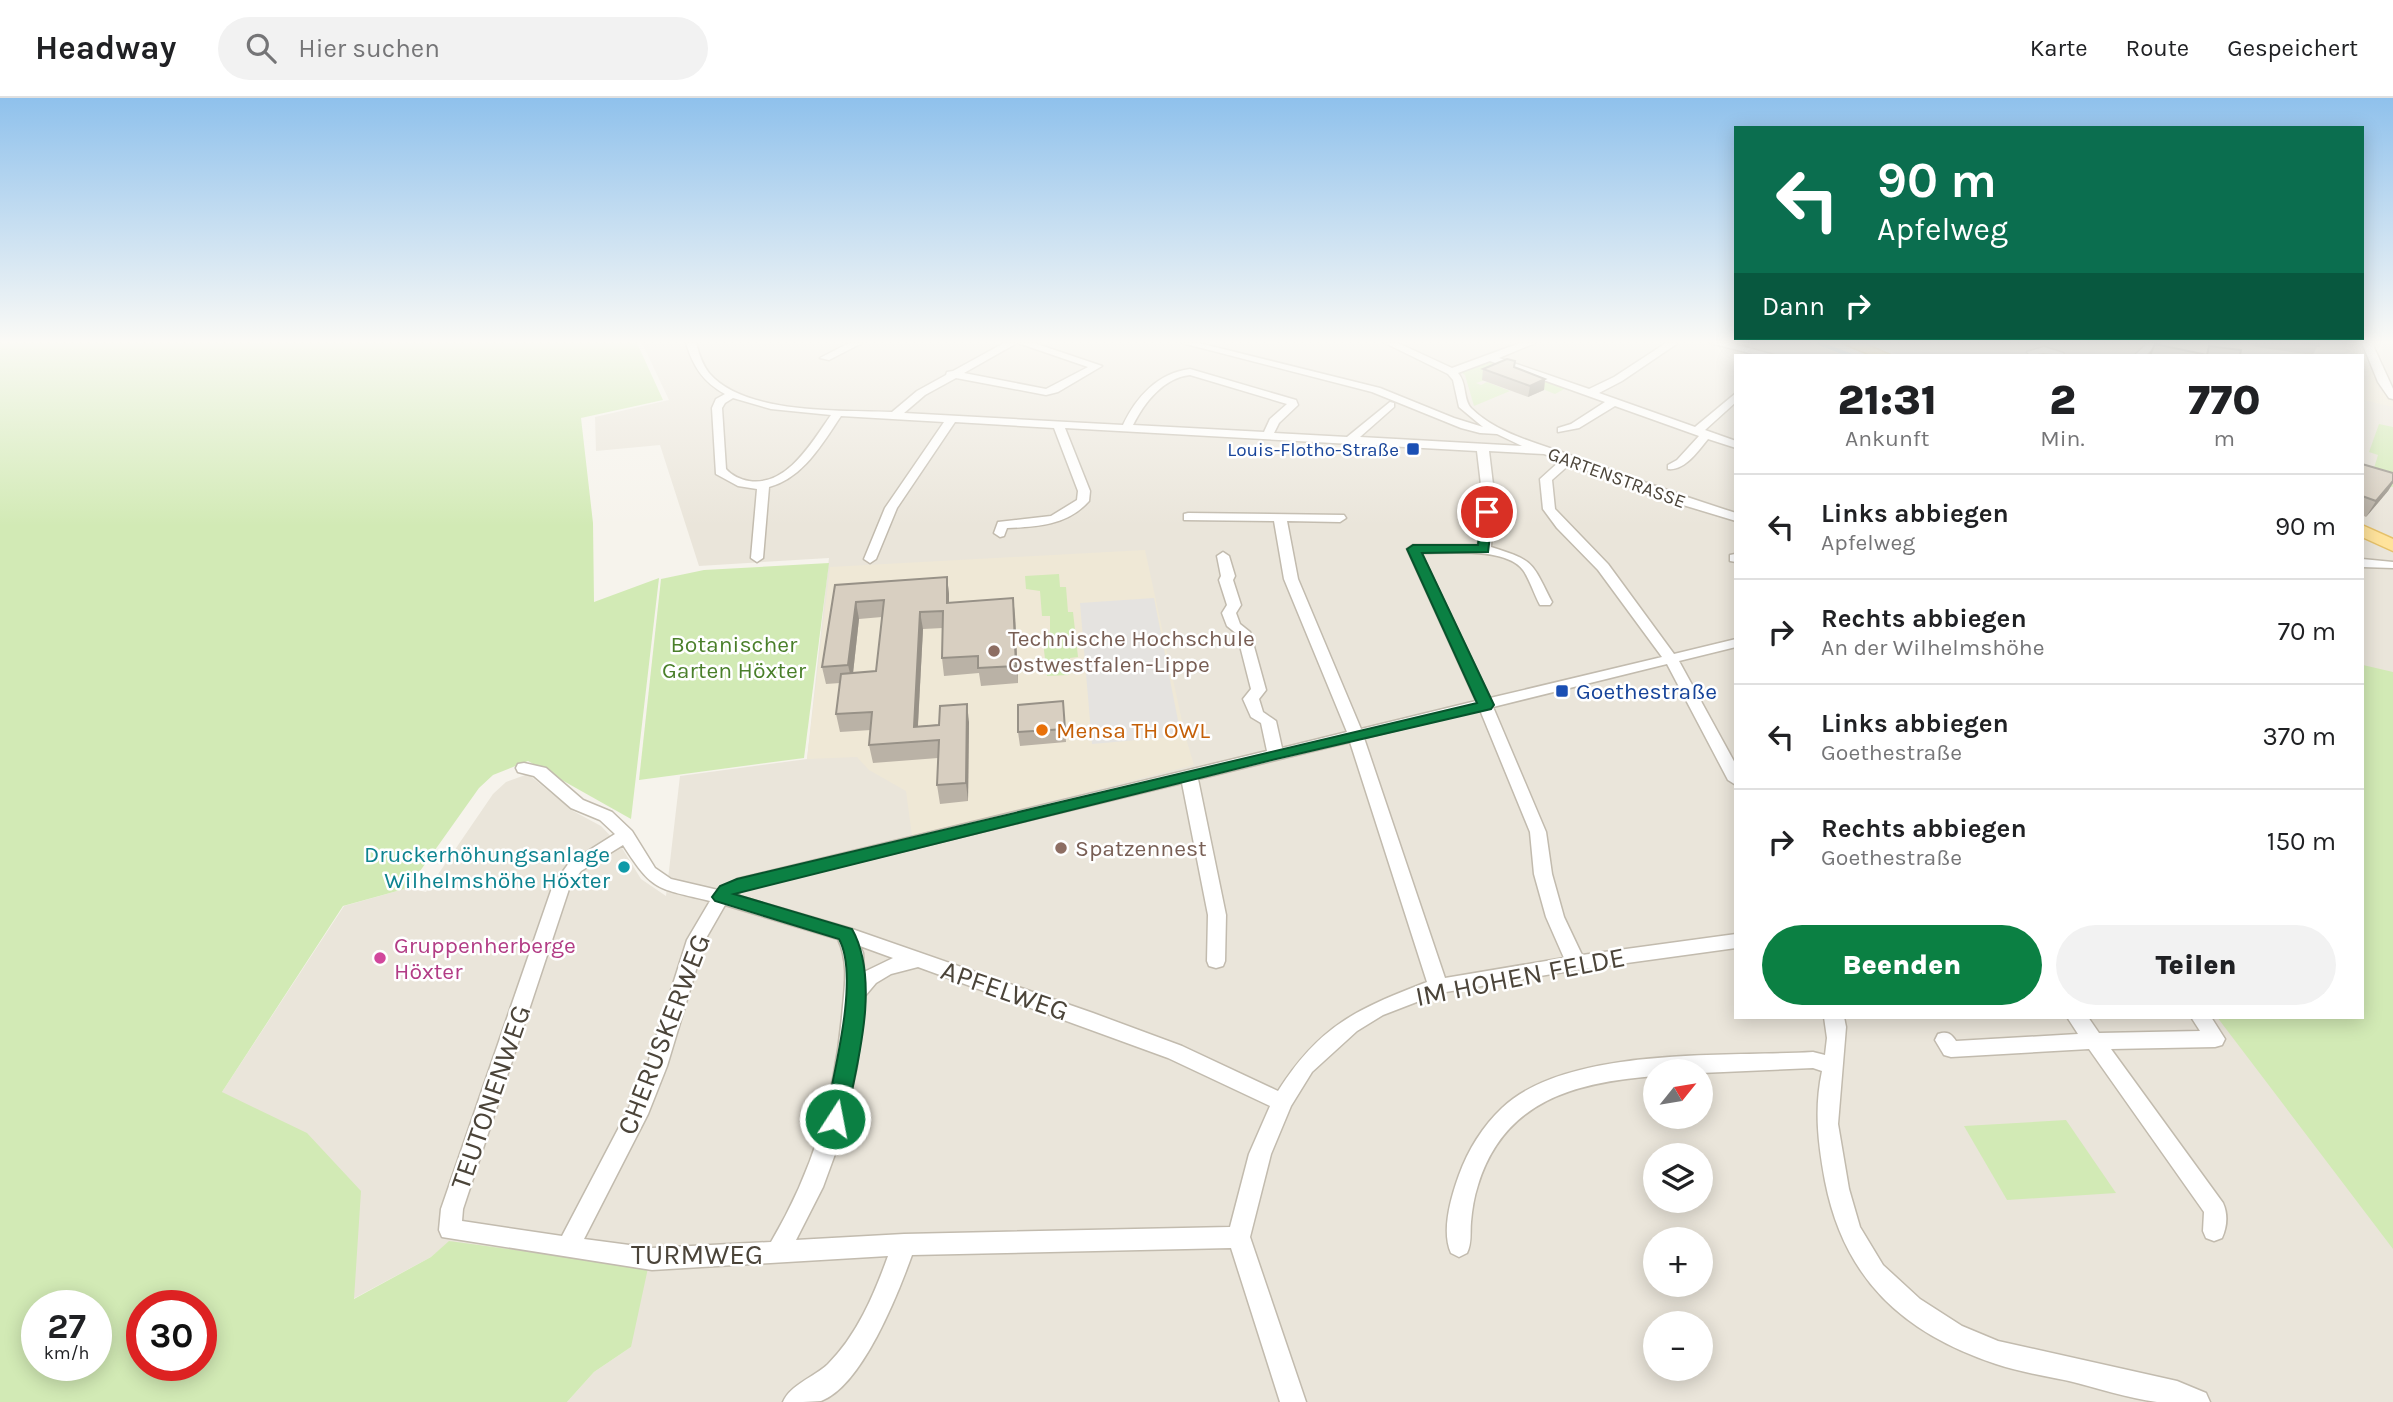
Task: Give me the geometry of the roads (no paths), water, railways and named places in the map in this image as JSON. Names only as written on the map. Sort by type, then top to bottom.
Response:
[{"type":"main road","points":[[2364,527],[2393,528]]},
{"type":"main road","points":[[2364,528],[2393,537]]},
{"type":"main road","points":[[2364,528],[2393,546]]},
{"type":"street","points":[[719,404],[722,474],[738,482],[763,485],[789,476],[795,471],[837,414]]},
{"type":"street","points":[[768,404],[837,414],[1548,452]]},
{"type":"street","points":[[892,417],[907,404]]},
{"type":"street","points":[[1126,429],[1139,404]]},
{"type":"street","points":[[1267,437],[1274,421],[1292,404]]},
{"type":"street","points":[[1409,404],[1472,428],[1499,431]]},
{"type":"street","points":[[1463,404],[1499,431]]},
{"type":"street","points":[[1562,430],[1576,426],[1611,404]]},
{"type":"street","points":[[1614,404],[1734,444]]},
{"type":"street","points":[[1672,467],[1681,463],[1701,434],[1729,404]]},
{"type":"street","points":[[1348,442],[1390,405]]},
{"type":"street","points":[[870,559],[891,508],[951,419]]},
{"type":"street","points":[[1000,533],[1002,525],[1044,523],[1057,519],[1069,514],[1083,501],[1084,491],[1059,426]]},
{"type":"street","name":"GARTENSTRASSE","points":[[1499,431],[1548,452],[1677,499],[1734,516]]},
{"type":"street","points":[[1483,449],[1488,493],[1484,549]]},
{"type":"street","points":[[1569,459],[1546,479],[1549,509],[1561,525],[1603,567],[1671,659],[1734,776]]},
{"type":"street","points":[[757,558],[763,485]]},
{"type":"street","points":[[1188,517],[1340,519]]},
{"type":"street","points":[[1280,518],[1291,579],[1356,736],[1438,986]]},
{"type":"street","points":[[1545,602],[1527,566],[1515,559],[1484,549],[1413,549],[1486,705],[1538,832],[1543,874],[1555,917],[1576,963]]},
{"type":"street","points":[[1223,556],[1228,576],[1226,580],[1234,605],[1229,613],[1234,626],[1243,632],[1259,690],[1251,699],[1256,713],[1268,720],[1276,754]]},
{"type":"street","points":[[2364,563],[2389,565]]},
{"type":"street","points":[[721,897],[737,886],[1734,643]]},
{"type":"street","name":"APFELWEG","points":[[524,768],[540,772],[577,804],[606,816],[626,835],[649,872],[666,884],[721,897],[845,934],[920,960],[1175,1052],[1282,1102]]},
{"type":"street","points":[[1189,776],[1217,915],[1216,961]]},
{"type":"street","name":"TEUTONENWEG","points":[[450,1230],[452,1209],[562,885],[575,867],[626,835]]},
{"type":"street","name":"CHERUSKERWEG","points":[[568,1247],[637,1114],[657,1066],[696,940],[721,897]]},
{"type":"street","points":[[777,1253],[821,1171],[835,1119],[850,1048],[856,993],[854,953],[845,934]]},
{"type":"street","name":"IM HOHEN FELDE","points":[[1239,1237],[1260,1154],[1282,1102],[1305,1066],[1350,1026],[1376,1010],[1438,986],[1576,963],[1734,942]]},
{"type":"street","points":[[856,993],[867,980],[887,967],[903,961],[920,960]]},
{"type":"street","points":[[1835,1019],[1838,1030],[1831,1065],[1827,1136],[1841,1205],[1856,1243],[1883,1281],[1914,1309],[1970,1344],[1998,1353],[2176,1394],[2197,1402]]},
{"type":"street","points":[[2078,1019],[2215,1210],[2214,1231]]},
{"type":"street","points":[[1945,1040],[1951,1049],[2095,1041],[2215,1039],[2202,1019]]},
{"type":"street","points":[[1459,1245],[1457,1223],[1469,1178],[1480,1152],[1493,1129],[1537,1093],[1561,1082],[1601,1072],[1813,1060],[1831,1065]]},
{"type":"street","name":"TURMWEG","points":[[450,1230],[652,1259],[904,1245],[1239,1237]]},
{"type":"street","points":[[1239,1237],[1293,1402]]},
{"type":"street","points":[[796,1402],[826,1384],[856,1351],[880,1308],[904,1245]]},
{"type":"place","name":"Louis-Flotho-Straße","points":[[1413,449]]},
{"type":"place","name":"Technische Hochschule Ostwestfalen-Lippe","points":[[994,651]]},
{"type":"place","name":"Goethestraße","points":[[1562,691]]},
{"type":"place","name":"Mensa TH OWL","points":[[1042,730]]},
{"type":"place","name":"Spatzennest","points":[[1061,848]]},
{"type":"place","name":"Druckerhöhungsanlage Wilhelmshöhe Höxter","points":[[624,867]]},
{"type":"place","name":"Gruppenherberge Höxter","points":[[380,958]]},
{"type":"park label","name":"Botanischer Garten Höxter","points":[[734,657]]}]
